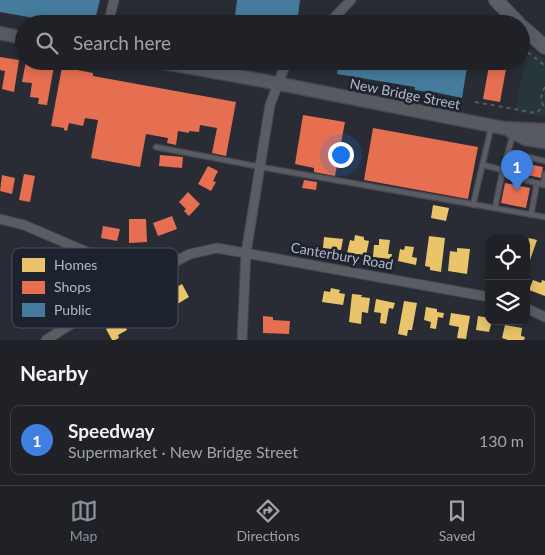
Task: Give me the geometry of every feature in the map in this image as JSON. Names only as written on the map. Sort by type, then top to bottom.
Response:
[{"type":"main road","points":[[496,0],[511,15]]},
{"type":"main road","points":[[530,30],[545,38]]},
{"type":"main road","points":[[0,33],[15,36]]},
{"type":"main road","points":[[530,33],[545,47]]},
{"type":"main road","name":"New Bridge Street","points":[[205,70],[503,129],[545,130]]},
{"type":"main road","name":"New Bridge Street","points":[[503,129],[526,139],[545,142]]},
{"type":"street","points":[[110,15],[114,0]]},
{"type":"street","points":[[337,15],[351,0]]},
{"type":"street","points":[[242,340],[246,253],[270,105],[283,70]]},
{"type":"street","points":[[0,219],[24,225],[78,248]]},
{"type":"street","name":"Canterbury Road","points":[[178,260],[190,254],[217,248],[485,296]]},
{"type":"street","points":[[530,310],[545,317]]},
{"type":"street","name":"Canterbury Road","points":[[46,340],[65,328]]},
{"type":"lane","points":[[495,208],[508,152],[503,129]]},
{"type":"lane","points":[[473,205],[483,165],[503,129]]},
{"type":"lane","points":[[156,147],[545,217]]},
{"type":"lane","points":[[508,152],[545,162]]},
{"type":"lane","points":[[518,162],[520,155]]},
{"type":"lane","points":[[531,164],[532,158]]},
{"type":"lane","points":[[483,165],[527,181],[542,184]]},
{"type":"lane","points":[[531,215],[545,174]]},
{"type":"lane","points":[[527,181],[528,175]]},
{"type":"path","points":[[530,54],[545,66]]},
{"type":"path","points":[[475,102],[536,113],[544,107],[541,96],[545,87]]},
{"type":"shaded area","points":[[530,47],[545,60],[545,117],[515,112],[523,70],[530,70]]},
{"type":"building: Homes","points":[[433,205],[449,208],[446,221],[431,218]]},
{"type":"building: Homes","points":[[355,235],[364,237],[364,240],[369,241],[366,255],[347,253],[350,240],[354,241]]},
{"type":"building: Homes","points":[[429,236],[445,238],[441,272],[430,270],[430,267],[425,266]]},
{"type":"building: Homes","points":[[324,237],[343,239],[341,250],[323,248]]},
{"type":"building: Homes","points":[[530,238],[537,240],[530,260]]},
{"type":"building: Homes","points":[[379,239],[390,240],[388,254],[392,254],[391,259],[373,257],[374,245],[379,245]]},
{"type":"building: Homes","points":[[405,246],[414,247],[412,257],[417,258],[416,265],[398,261],[400,249],[404,250]]},
{"type":"building: Homes","points":[[457,248],[470,249],[467,274],[448,271],[450,251],[457,252]]},
{"type":"building: Homes","points":[[533,280],[541,283],[542,280],[545,281],[545,296],[530,290]]},
{"type":"building: Homes","points":[[182,284],[189,297],[178,304],[178,286]]},
{"type":"building: Homes","points":[[331,288],[340,290],[339,293],[345,294],[343,305],[322,302],[324,291],[330,292]]},
{"type":"building: Homes","points":[[352,294],[370,298],[368,313],[362,312],[361,324],[349,322]]},
{"type":"building: Homes","points":[[376,299],[395,303],[393,309],[389,308],[386,324],[380,323],[381,313],[374,312]]},
{"type":"building: Homes","points":[[404,301],[417,303],[412,330],[408,330],[407,336],[398,334]]},
{"type":"building: Homes","points":[[426,307],[437,309],[437,312],[444,313],[443,318],[438,317],[436,329],[430,328],[431,322],[424,320]]},
{"type":"building: Homes","points":[[451,313],[470,316],[466,339],[457,338],[459,327],[449,325]]},
{"type":"building: Homes","points":[[478,316],[485,317],[485,325],[491,325],[489,332],[476,330]]},
{"type":"building: Homes","points":[[505,325],[522,328],[521,336],[525,337],[524,340],[502,338]]},
{"type":"building: Homes","points":[[126,328],[127,330],[118,335],[119,338],[112,340],[106,329]]},
{"type":"building: Shops","points":[[0,57],[15,59],[15,70],[17,70],[14,92],[2,89],[5,71],[0,70]]},
{"type":"building: Shops","points":[[24,70],[53,70],[47,105],[38,104],[39,98],[30,97],[32,83],[22,82]]},
{"type":"building: Shops","points":[[61,70],[78,70],[93,73],[93,76],[236,102],[226,156],[212,153],[217,128],[200,125],[199,132],[178,131],[176,145],[167,143],[168,138],[146,134],[140,167],[91,158],[98,120],[85,118],[83,126],[69,123],[67,131],[64,128],[51,126]]},
{"type":"building: Shops","points":[[488,70],[506,70],[500,102],[483,99]]},
{"type":"building: Shops","points":[[303,115],[345,122],[335,176],[314,172],[314,168],[295,164]]},
{"type":"building: Shops","points":[[373,128],[478,147],[468,199],[364,180]]},
{"type":"building: Shops","points":[[160,155],[183,157],[182,168],[159,166]]},
{"type":"building: Shops","points":[[508,160],[543,167],[541,178],[505,170]]},
{"type":"building: Shops","points":[[208,166],[218,171],[213,181],[216,182],[211,191],[198,184]]},
{"type":"building: Shops","points":[[24,174],[35,176],[30,202],[19,200]]},
{"type":"building: Shops","points":[[2,175],[15,178],[12,194],[0,191]]},
{"type":"building: Shops","points":[[304,180],[317,182],[316,190],[302,188]]},
{"type":"building: Shops","points":[[505,183],[530,188],[526,208],[501,203]]},
{"type":"building: Shops","points":[[188,192],[200,204],[189,216],[184,211],[186,209],[179,202]]},
{"type":"building: Shops","points":[[172,216],[177,229],[158,236],[153,223]]},
{"type":"building: Shops","points":[[129,219],[146,219],[147,242],[129,243]]},
{"type":"building: Shops","points":[[103,226],[120,229],[117,241],[101,238]]},
{"type":"building: Shops","points":[[263,316],[273,317],[273,320],[290,321],[289,334],[263,333]]},
{"type":"building: Public","points":[[0,0],[100,0],[96,15],[17,15],[0,12]]},
{"type":"building: Public","points":[[237,0],[300,0],[298,15],[235,15]]},
{"type":"building: Public","points":[[338,70],[467,70],[462,98],[415,90],[415,87],[337,74]]},
{"type":"place","name":"Speedway","points":[[517,191]]}]
